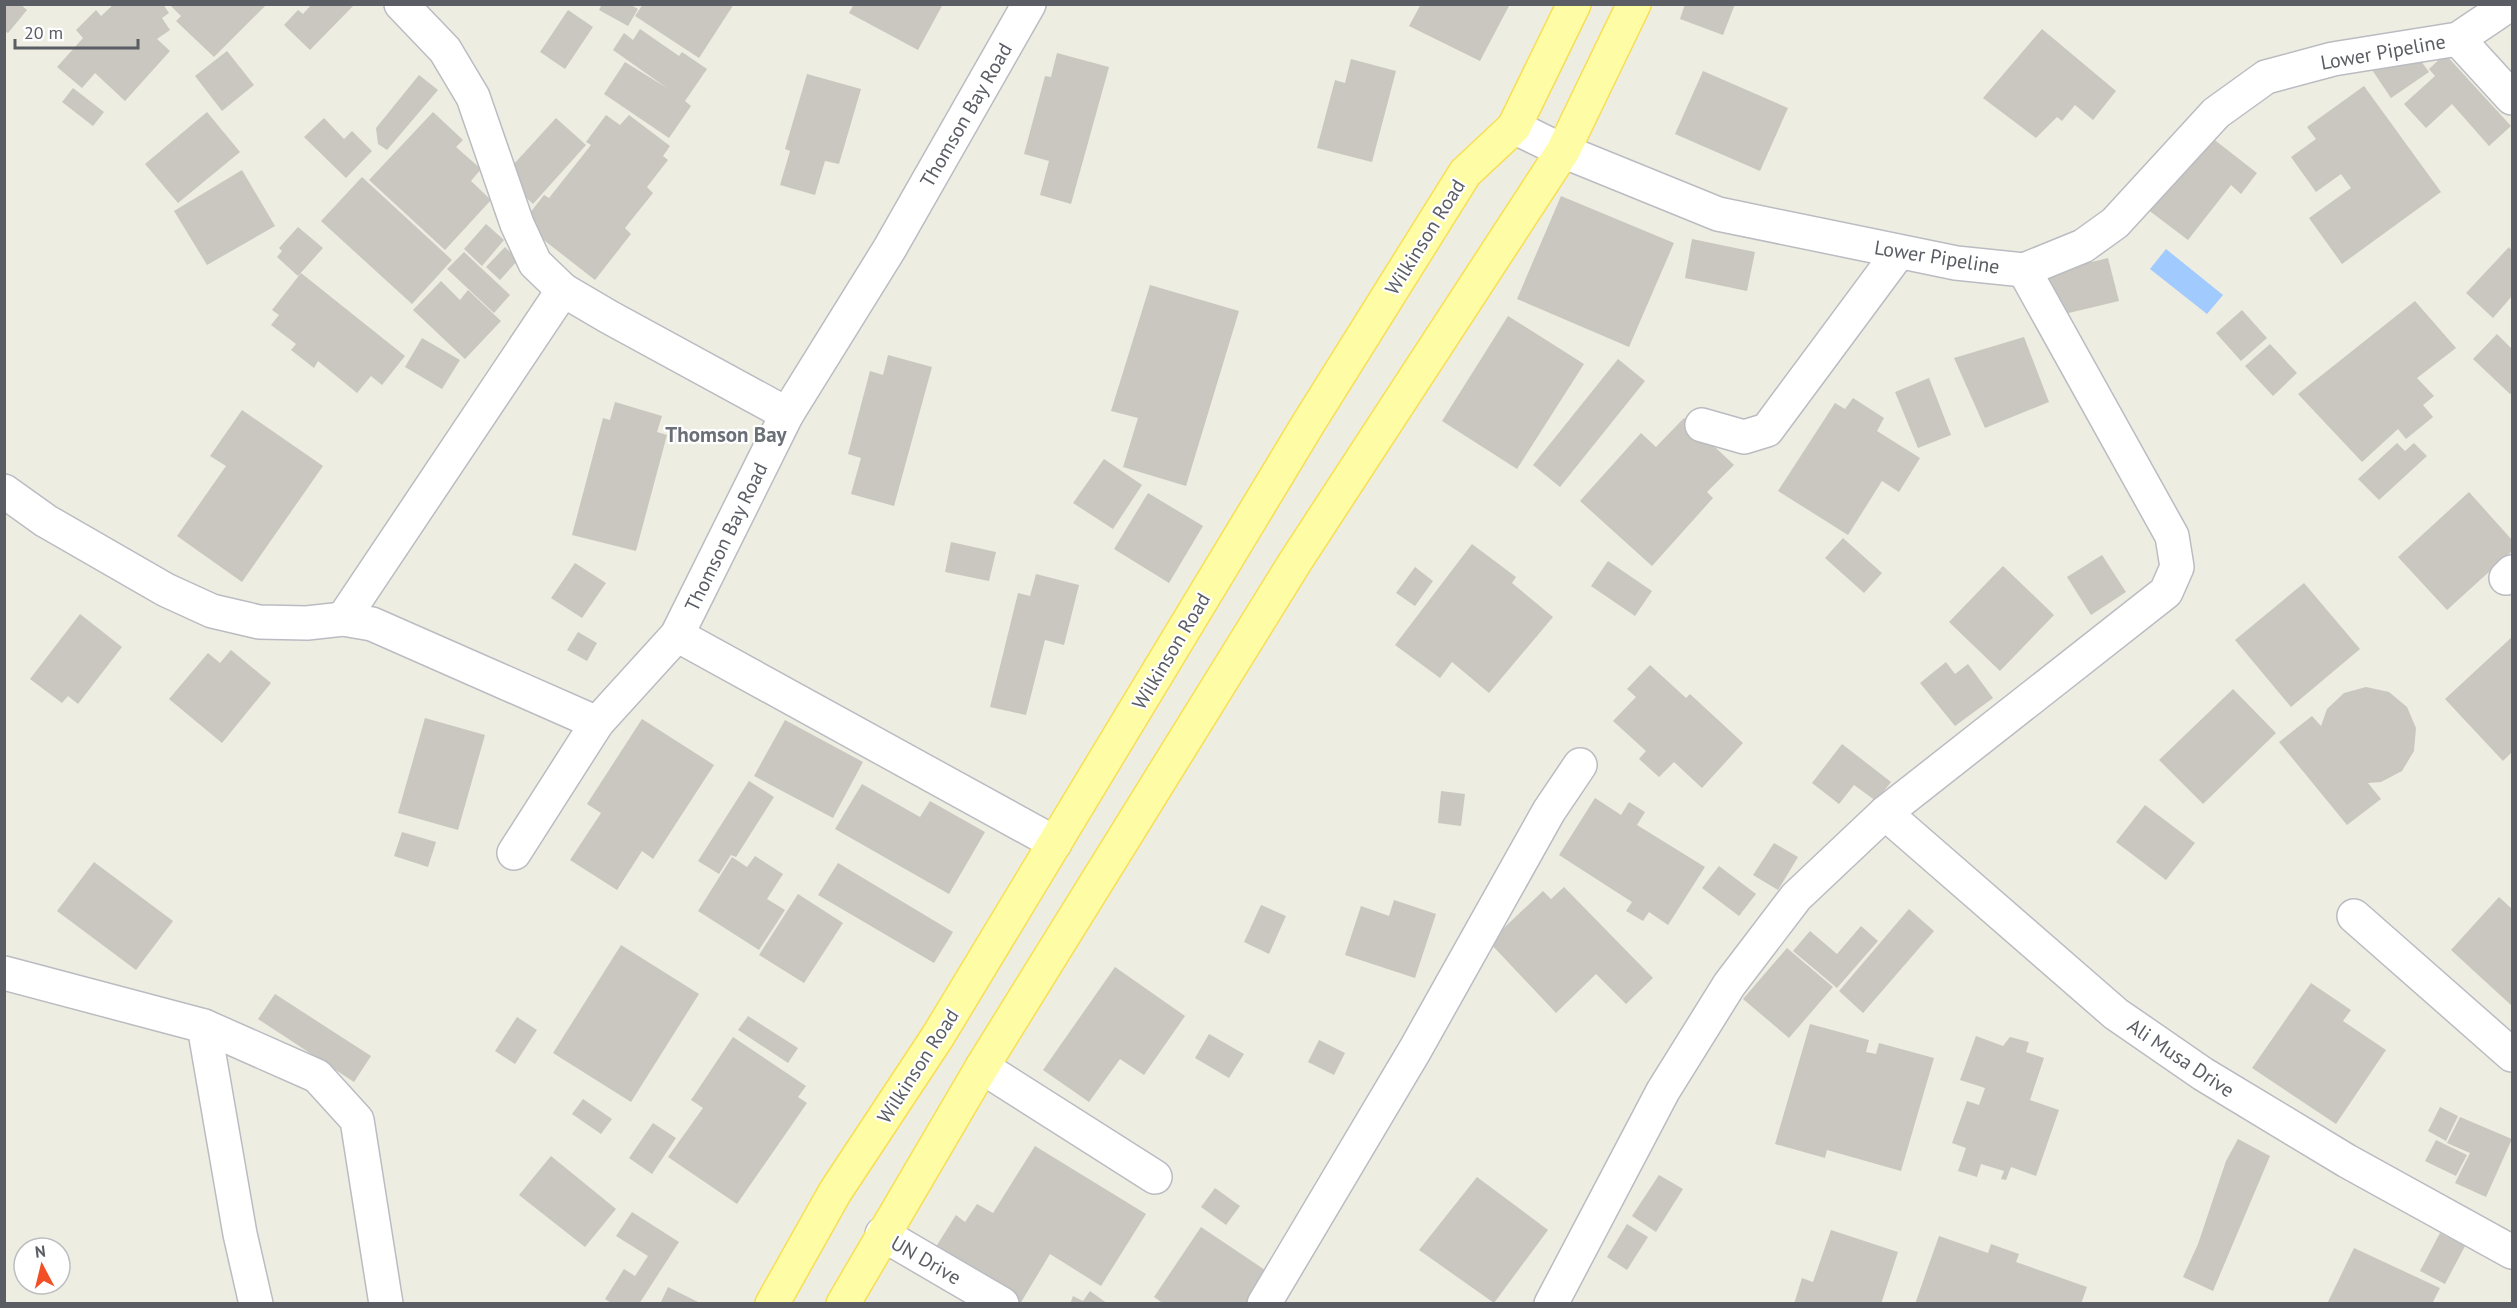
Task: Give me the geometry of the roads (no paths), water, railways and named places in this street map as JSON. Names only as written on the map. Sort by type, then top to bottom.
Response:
[{"type":"main road","name":"Wilkinson Road","points":[[772,1304],[835,1192],[938,1036],[1308,424],[1465,173],[1514,127],[1574,4]]},
{"type":"main road","points":[[843,1304],[982,1067],[1295,562],[1563,151],[1634,4]]},
{"type":"street","points":[[401,4],[445,50],[472,97],[517,224],[535,263],[563,290],[787,414]]},
{"type":"street","name":"Thomson Bay Road","points":[[1029,4],[890,248],[787,414],[677,635],[1055,843]]},
{"type":"street","name":"Lower Pipeline","points":[[1514,127],[1563,151],[1718,213],[1956,263],[2024,270],[2083,246],[2115,223],[2216,113],[2266,77],[2333,59],[2458,39],[2510,4]]},
{"type":"street","points":[[2458,39],[2512,98]]},
{"type":"street","points":[[1702,425],[1744,437],[1767,430],[1899,252]]},
{"type":"street","points":[[1551,1304],[1663,1091],[1729,985],[1796,897],[1885,813],[2166,592],[2177,567],[2172,536],[2024,270]]},
{"type":"street","points":[[343,619],[563,290]]},
{"type":"street","points":[[4,491],[56,527],[165,590],[212,611],[259,622],[308,623],[343,619],[372,624],[597,723]]},
{"type":"street","points":[[514,853],[597,723],[677,635]]},
{"type":"street","points":[[1264,1304],[1415,1050],[1549,811],[1580,765]]},
{"type":"street","name":"Ali Musa Drive","points":[[1885,813],[2116,1014],[2202,1074],[2347,1161],[2510,1247]]},
{"type":"street","points":[[2354,916],[2512,1055]]},
{"type":"street","points":[[4,973],[204,1026],[317,1076],[357,1120],[386,1304]]},
{"type":"street","points":[[204,1026],[240,1234],[256,1304]]},
{"type":"street","points":[[982,1067],[1155,1177]]},
{"type":"street","name":"UN Drive","points":[[882,1234],[1002,1304]]},
{"type":"water","points":[[2166,249],[2223,295],[2207,314],[2150,269]]},
{"type":"district","name":"Thomson Bay","points":[[726,434]]}]
